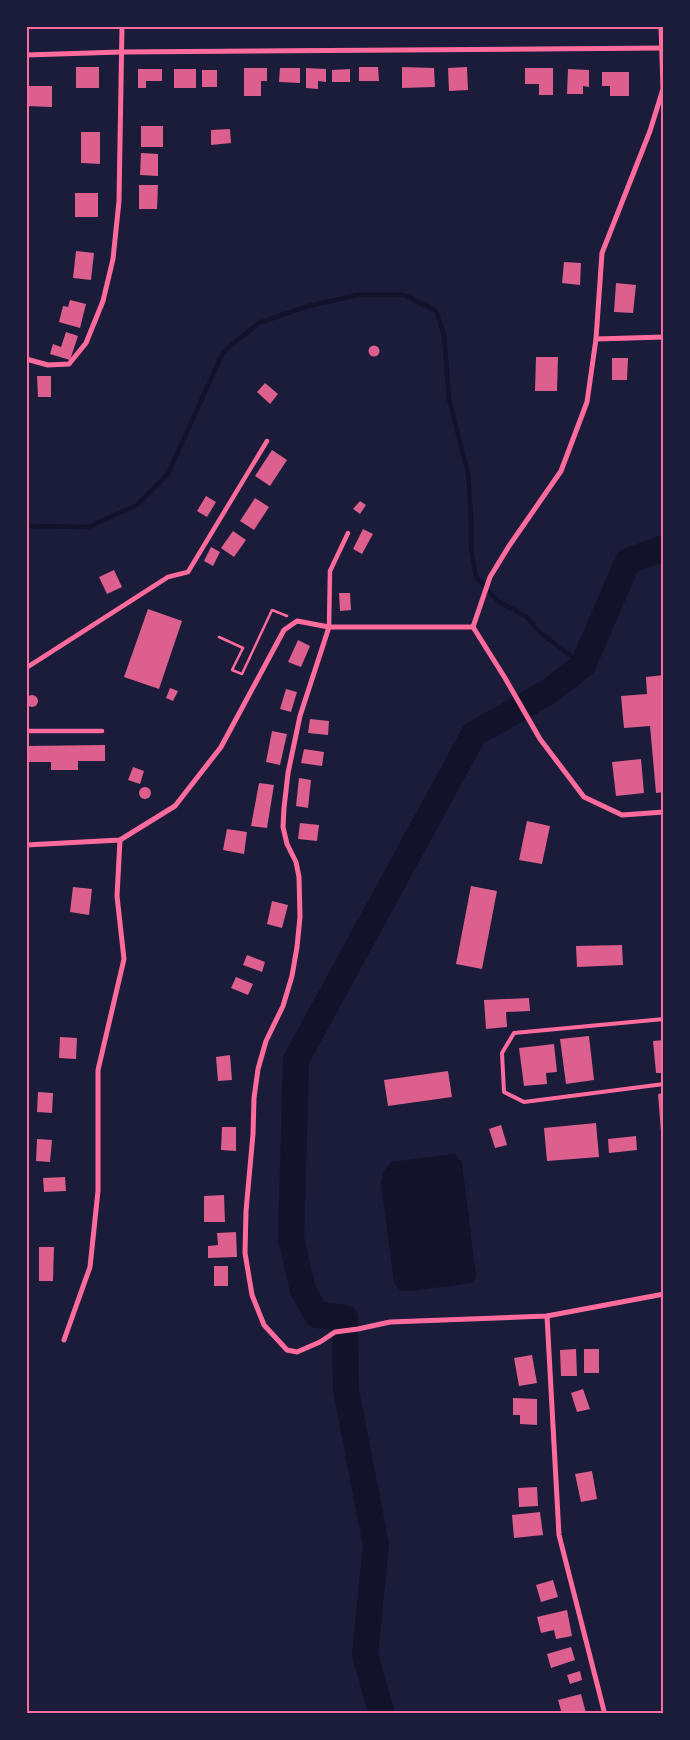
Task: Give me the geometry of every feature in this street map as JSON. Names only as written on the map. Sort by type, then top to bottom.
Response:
[{"type":"street","points":[[26,358],[48,365],[69,364],[86,343],[103,301],[113,259],[118,219],[122,26]]},
{"type":"street","points":[[472,627],[490,577],[561,471],[587,402],[596,339],[602,253],[650,131],[663,89],[661,26]]},
{"type":"street","points":[[26,55],[121,52],[662,48]]},
{"type":"street","points":[[596,339],[664,337]]},
{"type":"street","points":[[26,668],[168,576],[188,572],[267,441]]},
{"type":"street","points":[[348,533],[330,571],[329,627],[300,716],[288,773],[284,808],[283,827],[287,844],[296,862],[299,878],[300,917],[292,976],[283,1006],[266,1041],[258,1069],[254,1098],[253,1134],[246,1211],[245,1253],[252,1295],[264,1325],[287,1350],[297,1352],[320,1342],[335,1332],[390,1322],[546,1316],[664,1294]]},
{"type":"street","points":[[26,845],[120,840],[175,806],[221,747],[284,630],[298,621],[329,627],[472,627]]},
{"type":"street","points":[[472,627],[505,678],[540,739],[584,797],[622,814],[664,812]]},
{"type":"street","points":[[26,731],[102,731]]},
{"type":"street","points":[[64,1340],[90,1267],[98,1191],[98,1070],[124,959],[117,896],[120,840]]},
{"type":"street","points":[[546,1316],[559,1535],[604,1711]]},
{"type":"lane","points":[[664,1019],[514,1033],[502,1053],[504,1092],[524,1102],[664,1084]]},
{"type":"path","points":[[219,637],[243,648],[232,670],[242,674],[272,610],[298,621]]},
{"type":"shaded area","points":[[455,1154],[462,1163],[476,1276],[472,1283],[410,1291],[400,1290],[394,1283],[381,1183],[383,1172],[391,1162]]},
{"type":"building","points":[[568,26],[594,26],[594,29],[568,29]]},
{"type":"building","points":[[601,26],[634,26],[634,28],[601,29]]},
{"type":"building","points":[[76,67],[99,67],[99,88],[76,88]]},
{"type":"building","points":[[359,67],[378,67],[379,81],[359,81]]},
{"type":"building","points":[[402,67],[434,68],[435,87],[402,88]]},
{"type":"building","points":[[467,67],[468,90],[449,91],[448,68]]},
{"type":"building","points":[[244,68],[267,68],[267,81],[261,81],[261,96],[244,96]]},
{"type":"building","points":[[280,68],[300,68],[300,83],[279,82]]},
{"type":"building","points":[[306,68],[326,69],[326,82],[318,81],[318,89],[306,88]]},
{"type":"building","points":[[525,68],[553,68],[553,95],[539,95],[539,84],[525,84]]},
{"type":"building","points":[[138,69],[162,69],[162,81],[146,81],[146,88],[138,88]]},
{"type":"building","points":[[174,69],[196,69],[196,88],[174,88]]},
{"type":"building","points":[[350,69],[350,82],[332,82],[332,70]]},
{"type":"building","points":[[568,69],[589,70],[589,87],[583,86],[583,94],[567,94]]},
{"type":"building","points":[[202,70],[217,70],[217,87],[202,87]]},
{"type":"building","points":[[602,72],[629,72],[629,96],[610,96],[610,86],[602,86]]},
{"type":"building","points":[[26,86],[52,86],[52,107],[26,106]]},
{"type":"building","points":[[141,126],[163,126],[163,147],[141,147]]},
{"type":"building","points":[[230,129],[231,143],[211,145],[211,130]]},
{"type":"building","points":[[81,132],[100,132],[100,164],[81,163]]},
{"type":"building","points":[[141,153],[158,154],[158,176],[140,175]]},
{"type":"building","points":[[139,185],[158,185],[157,209],[139,209]]},
{"type":"building","points":[[75,193],[98,193],[98,217],[75,217]]},
{"type":"building","points":[[76,251],[94,253],[91,280],[73,278]]},
{"type":"building","points":[[564,262],[581,263],[580,285],[562,283]]},
{"type":"building","points":[[616,283],[636,285],[633,313],[614,312]]},
{"type":"building","points":[[70,300],[86,304],[80,328],[59,322],[63,306],[68,307]]},
{"type":"building","points":[[66,332],[78,336],[70,360],[50,354],[53,344],[61,347]]},
{"type":"building","points":[[374,345],[380,351],[374,357],[368,351]]},
{"type":"building","points":[[536,357],[558,357],[557,391],[535,391]]},
{"type":"building","points":[[612,358],[628,358],[627,380],[612,380]]},
{"type":"building","points":[[37,376],[51,376],[51,397],[38,397]]},
{"type":"building","points":[[265,383],[278,394],[270,404],[257,392]]},
{"type":"building","points":[[272,450],[287,460],[270,486],[255,476]]},
{"type":"building","points":[[206,496],[216,502],[207,517],[197,511]]},
{"type":"building","points":[[255,498],[269,507],[254,530],[240,521]]},
{"type":"building","points":[[360,501],[366,505],[360,514],[353,509]]},
{"type":"building","points":[[363,529],[373,534],[362,554],[353,549]]},
{"type":"building","points":[[233,531],[246,540],[234,557],[221,548]]},
{"type":"building","points":[[211,547],[220,552],[213,566],[204,561]]},
{"type":"building","points":[[114,570],[122,587],[107,594],[99,577]]},
{"type":"building","points":[[339,593],[350,593],[351,610],[340,611]]},
{"type":"building","points":[[148,609],[182,621],[159,689],[124,677]]},
{"type":"building","points":[[298,640],[310,646],[301,667],[288,662]]},
{"type":"building","points":[[664,675],[664,792],[656,793],[650,726],[624,728],[621,696],[647,694],[646,677]]},
{"type":"building","points":[[170,688],[178,691],[173,701],[166,698]]},
{"type":"building","points":[[286,689],[297,692],[291,712],[280,709]]},
{"type":"building","points":[[30,695],[34,695],[38,701],[34,707],[30,707],[26,703],[26,699]]},
{"type":"building","points":[[310,719],[329,721],[328,735],[308,733]]},
{"type":"building","points":[[272,731],[287,734],[280,765],[266,762]]},
{"type":"building","points":[[105,745],[105,761],[78,761],[78,770],[51,770],[51,762],[26,762],[26,746]]},
{"type":"building","points":[[304,749],[324,752],[322,766],[301,763]]},
{"type":"building","points":[[641,759],[644,793],[616,796],[612,762]]},
{"type":"building","points":[[133,767],[144,771],[140,784],[128,780]]},
{"type":"building","points":[[299,778],[311,780],[308,808],[296,806]]},
{"type":"building","points":[[259,783],[274,785],[267,828],[251,826]]},
{"type":"building","points":[[143,787],[147,787],[151,793],[147,799],[143,799],[139,795],[139,791]]},
{"type":"building","points":[[527,821],[550,826],[542,864],[519,860]]},
{"type":"building","points":[[300,823],[319,825],[317,841],[298,839]]},
{"type":"building","points":[[227,829],[247,832],[244,854],[223,850]]},
{"type":"building","points":[[471,886],[497,891],[482,969],[456,964]]},
{"type":"building","points":[[73,887],[92,889],[89,915],[70,912]]},
{"type":"building","points":[[272,901],[288,905],[282,928],[267,924]]},
{"type":"building","points":[[622,945],[623,965],[577,967],[576,946]]},
{"type":"building","points":[[247,955],[265,962],[262,972],[243,965]]},
{"type":"building","points":[[236,977],[253,984],[248,995],[231,988]]},
{"type":"building","points":[[529,998],[530,1011],[506,1012],[507,1027],[486,1029],[484,1000]]},
{"type":"building","points":[[589,1036],[594,1080],[566,1084],[560,1039]]},
{"type":"building","points":[[60,1037],[77,1038],[76,1059],[59,1058]]},
{"type":"building","points":[[664,1040],[664,1073],[656,1073],[653,1041]]},
{"type":"building","points":[[554,1044],[557,1072],[546,1073],[547,1084],[524,1086],[519,1048]]},
{"type":"building","points":[[230,1055],[232,1080],[218,1081],[216,1057]]},
{"type":"building","points":[[448,1071],[452,1097],[388,1106],[384,1080]]},
{"type":"building","points":[[38,1092],[53,1093],[52,1113],[37,1112]]},
{"type":"building","points":[[664,1093],[664,1145],[662,1145],[658,1094]]},
{"type":"building","points":[[596,1123],[599,1157],[547,1161],[544,1128]]},
{"type":"building","points":[[501,1125],[507,1145],[495,1148],[489,1129]]},
{"type":"building","points":[[222,1127],[236,1127],[236,1151],[221,1150]]},
{"type":"building","points":[[636,1136],[637,1150],[609,1153],[608,1139]]},
{"type":"building","points":[[37,1139],[52,1140],[50,1162],[36,1161]]},
{"type":"building","points":[[65,1177],[66,1191],[44,1192],[43,1178]]},
{"type":"building","points":[[224,1195],[225,1222],[204,1222],[204,1196]]},
{"type":"building","points":[[236,1232],[237,1257],[208,1258],[208,1246],[218,1245],[217,1233]]},
{"type":"building","points":[[39,1247],[54,1247],[53,1281],[39,1281]]},
{"type":"building","points":[[214,1266],[228,1266],[228,1286],[214,1286]]},
{"type":"building","points":[[576,1349],[577,1376],[561,1376],[560,1350]]},
{"type":"building","points":[[584,1349],[599,1349],[599,1373],[584,1373]]},
{"type":"building","points":[[532,1355],[537,1383],[519,1386],[514,1358]]},
{"type":"building","points":[[583,1389],[590,1409],[577,1412],[571,1393]]},
{"type":"building","points":[[513,1398],[537,1399],[537,1425],[520,1424],[520,1415],[513,1415]]},
{"type":"building","points":[[592,1471],[597,1499],[581,1502],[575,1474]]},
{"type":"building","points":[[537,1487],[538,1506],[519,1507],[518,1488]]},
{"type":"building","points":[[540,1512],[543,1535],[514,1538],[512,1515]]},
{"type":"building","points":[[553,1580],[558,1597],[541,1602],[536,1585]]},
{"type":"building","points":[[567,1610],[572,1636],[556,1639],[554,1630],[541,1633],[537,1617]]},
{"type":"building","points":[[571,1647],[575,1660],[551,1668],[547,1654]]},
{"type":"building","points":[[580,1671],[582,1680],[570,1684],[567,1675]]},
{"type":"building","points":[[581,1694],[586,1713],[562,1714],[558,1700]]},
{"type":"waterway","points":[[26,526],[88,527],[137,505],[168,474],[223,352],[259,323],[305,307],[357,295],[404,295],[436,311],[444,334],[449,399],[468,473],[471,549],[476,577],[499,602],[527,617],[537,630],[583,665]]},
{"type":"waterway","points":[[382,1714],[365,1655],[376,1545],[346,1390],[345,1318],[317,1315],[303,1290],[291,1239],[296,1060],[474,734],[548,692],[583,665],[628,561],[664,548]]}]
